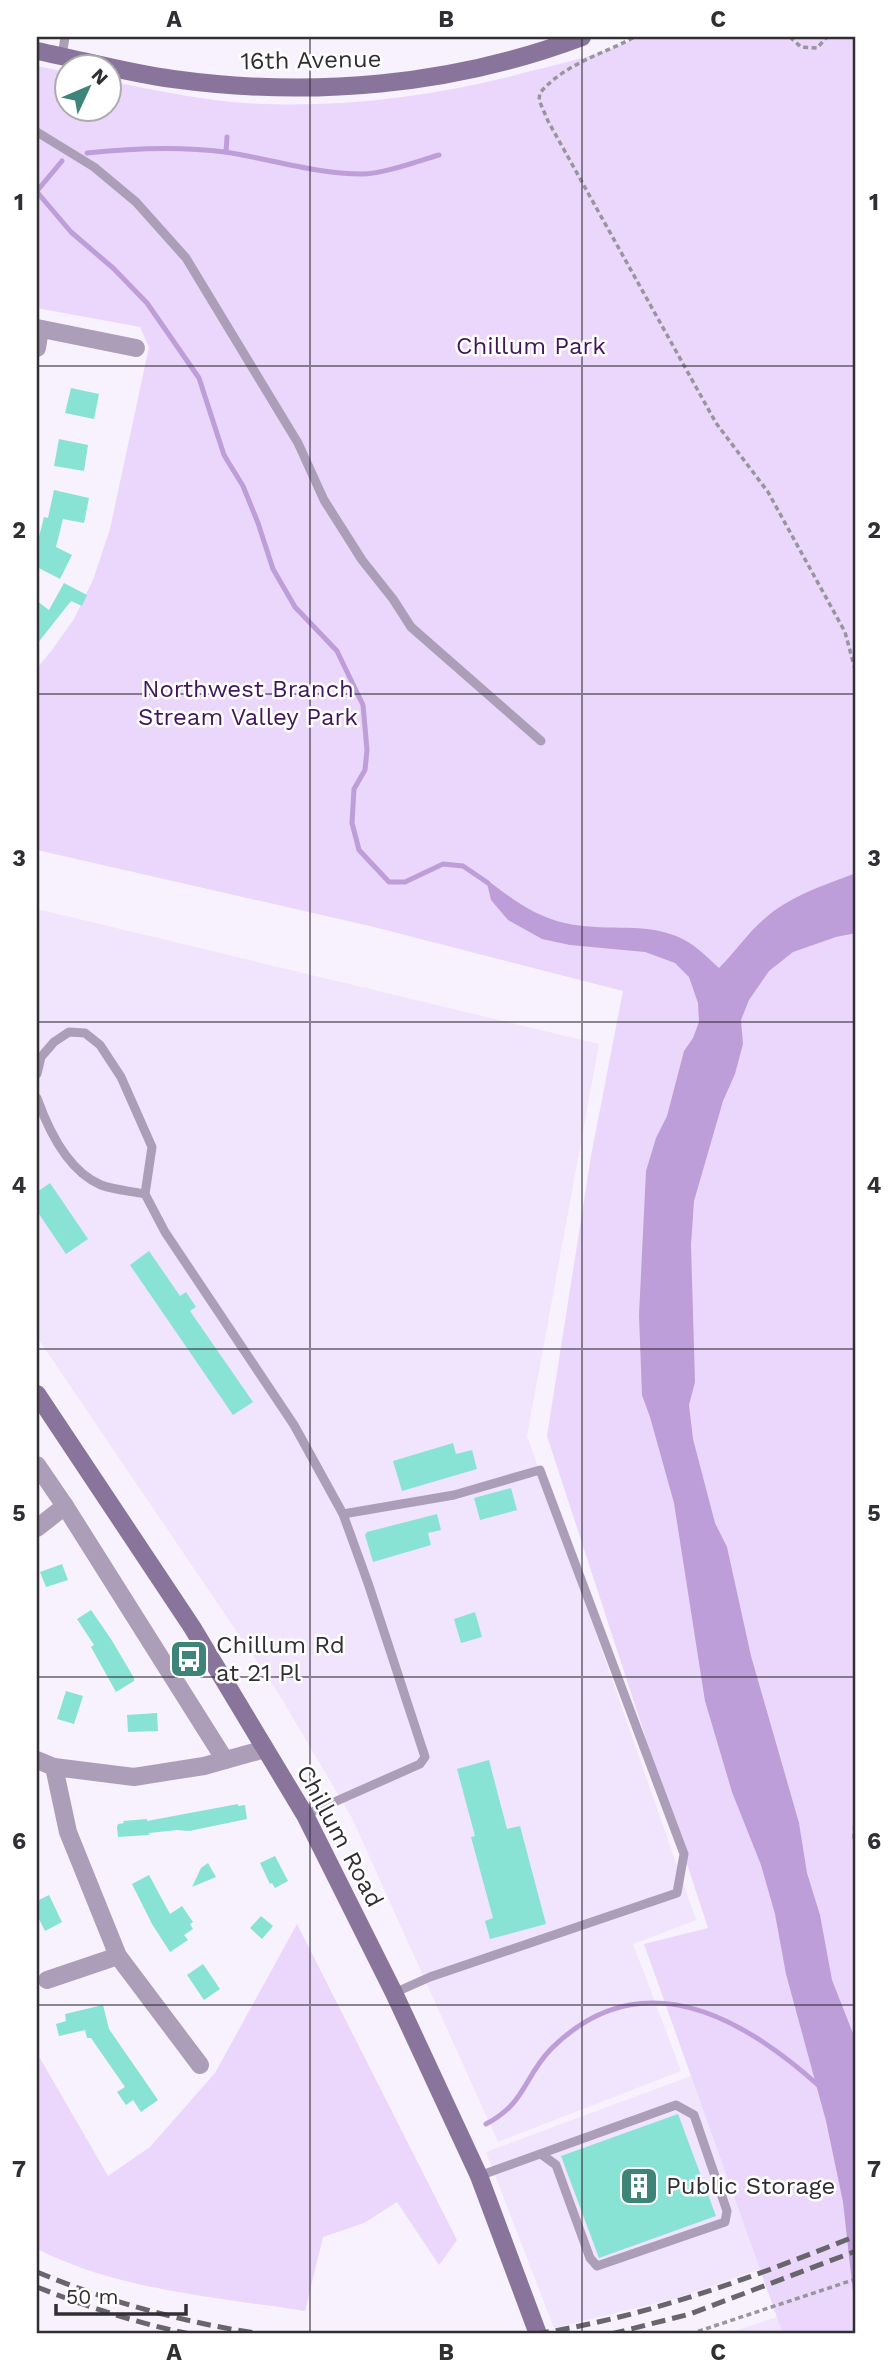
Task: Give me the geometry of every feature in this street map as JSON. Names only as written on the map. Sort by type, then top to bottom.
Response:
[{"type":"main road","name":"16th Avenue","points":[[122,69],[169,79],[247,79],[330,88],[395,83],[507,61],[575,38]]},
{"type":"main road","name":"Chillum Road","points":[[37,1394],[192,1628],[305,1815],[394,1993],[479,2176],[538,2334]]},
{"type":"street","points":[[37,348],[38,328],[136,348]]},
{"type":"street","points":[[37,1465],[225,1760]]},
{"type":"street","points":[[37,1528],[65,1506]]},
{"type":"street","points":[[37,1760],[54,1767],[134,1777],[204,1766],[265,1749]]},
{"type":"street","points":[[54,1767],[68,1832],[118,1956],[200,2065]]},
{"type":"street","points":[[47,1980],[118,1956]]},
{"type":"lane","points":[[37,132],[94,167],[135,202],[186,258],[298,443],[324,500],[362,560],[411,627],[541,741]]},
{"type":"lane","points":[[37,1074],[41,1057],[54,1042],[68,1032],[85,1033],[100,1045],[121,1077],[152,1147],[145,1194],[165,1232],[294,1425],[342,1514],[368,1583],[425,1757],[420,1764],[305,1815]]},
{"type":"lane","points":[[37,1098],[45,1120],[61,1147],[79,1169],[100,1184],[145,1194]]},
{"type":"lane","points":[[342,1514],[454,1495],[540,1470],[684,1854],[677,1893],[430,1977],[394,1993]]},
{"type":"lane","points":[[479,2176],[676,2105],[694,2115],[700,2129],[727,2211],[725,2222],[597,2266],[590,2258],[556,2165],[541,2154]]},
{"type":"path","points":[[790,37],[800,47],[817,48],[827,37]]},
{"type":"path","points":[[633,38],[554,78],[540,93],[539,100],[548,121],[709,411],[768,492],[845,632],[856,673]]},
{"type":"path","points":[[856,1471],[856,1480]]},
{"type":"path","points":[[856,1803],[856,1858]]},
{"type":"path","points":[[690,2334],[856,2279]]},
{"type":"shaded area","points":[[856,873],[856,933],[793,952],[769,971],[749,1000],[741,1020],[743,1044],[735,1074],[723,1101],[694,1201],[691,1245],[695,1382],[689,1405],[693,1439],[715,1523],[727,1547],[751,1656],[799,1823],[807,1873],[820,1915],[832,1980],[856,2041],[856,2319],[843,2202],[826,2121],[786,1974],[775,1914],[761,1865],[732,1792],[705,1701],[674,1503],[642,1395],[639,1315],[646,1171],[656,1138],[667,1116],[684,1051],[699,1022],[698,1003],[689,977],[675,963],[645,952],[570,945],[542,939],[508,920],[491,900],[486,879],[523,906],[553,920],[579,926],[649,929],[676,936],[694,946],[719,968],[751,931],[784,904]]},
{"type":"shaded area","points":[[37,909],[599,1044],[527,1436],[696,1920],[633,1944],[681,2071],[498,2142],[352,1818],[277,1691],[37,1337]]},
{"type":"shaded area","points":[[691,2076],[760,2269],[677,2298],[554,2328],[486,2152]]},
{"type":"shaded area","points":[[777,2317],[783,2334],[726,2334]]},
{"type":"green space","name":"Northwest Branch Stream Valley Park","points":[[638,37],[856,37],[856,2334],[783,2334],[644,1944],[708,1928],[547,1436],[591,1156],[623,991],[370,926],[37,850],[37,668],[74,619],[93,580],[110,529],[149,347],[140,327],[37,308],[37,66],[52,69],[52,122],[122,122],[122,84],[185,96],[262,104],[364,101],[465,87],[612,48]]},
{"type":"green space","points":[[297,1924],[457,2240],[439,2265],[397,2202],[364,2223],[323,2237],[305,2311],[134,2283],[68,2263],[37,2249],[37,2053],[108,2176],[150,2147],[215,2073]]},
{"type":"building","points":[[71,388],[99,394],[94,419],[65,413]]},
{"type":"building","points":[[59,439],[88,445],[84,471],[54,466]]},
{"type":"building","points":[[54,490],[89,498],[84,523],[63,519],[56,547],[72,555],[60,579],[37,567],[37,545],[44,517],[48,518]]},
{"type":"building","points":[[64,583],[87,595],[82,606],[71,601],[37,644],[37,601],[49,610]]},
{"type":"building","points":[[50,1183],[88,1239],[66,1254],[37,1211],[37,1192]]},
{"type":"building","points":[[149,1251],[180,1296],[186,1292],[196,1307],[190,1311],[253,1402],[233,1415],[130,1265]]},
{"type":"building","points":[[453,1443],[456,1454],[472,1450],[477,1469],[402,1491],[393,1461]]},
{"type":"building","points":[[511,1488],[517,1510],[480,1520],[474,1498]]},
{"type":"building","points":[[437,1514],[441,1530],[428,1533],[431,1545],[373,1562],[365,1535],[367,1532]]},
{"type":"building","points":[[62,1564],[68,1580],[46,1587],[40,1572]]},
{"type":"building","points":[[91,1610],[134,1678],[134,1681],[116,1692],[91,1647],[94,1645],[77,1619]]},
{"type":"building","points":[[475,1612],[482,1637],[461,1643],[454,1619]]},
{"type":"building","points":[[66,1691],[83,1696],[74,1724],[57,1719]]},
{"type":"building","points":[[157,1713],[158,1731],[128,1732],[127,1715]]},
{"type":"building","points":[[489,1760],[507,1829],[520,1826],[546,1924],[490,1939],[485,1921],[493,1918],[471,1837],[475,1836],[457,1769]]},
{"type":"building","points":[[238,1804],[245,1805],[247,1819],[189,1831],[118,1837],[117,1827],[118,1824],[124,1823],[123,1821],[147,1821]]},
{"type":"building","points":[[275,1856],[288,1881],[275,1888],[270,1884],[260,1863]]},
{"type":"building","points":[[208,1863],[216,1877],[192,1887],[201,1868]]},
{"type":"building","points":[[149,1875],[170,1914],[182,1906],[193,1922],[190,1924],[193,1929],[184,1935],[188,1940],[170,1952],[132,1884]]},
{"type":"building","points":[[49,1895],[62,1922],[45,1931],[37,1915],[37,1901]]},
{"type":"building","points":[[261,1916],[273,1926],[262,1939],[250,1928]]},
{"type":"building","points":[[203,1964],[220,1989],[204,2000],[187,1975]]},
{"type":"building","points":[[103,2005],[109,2029],[158,2100],[141,2112],[133,2100],[126,2105],[117,2092],[125,2087],[91,2038],[87,2038],[85,2030],[59,2036],[56,2024],[66,2021],[65,2014]]},
{"type":"building","name":"Public Storage","points":[[678,2114],[716,2216],[599,2258],[561,2156]]},
{"type":"waterway","points":[[226,152],[227,137]]},
{"type":"waterway","points":[[87,153],[156,148],[208,150],[327,172],[362,174],[390,170],[439,155]]},
{"type":"waterway","points":[[37,191],[62,161]]},
{"type":"waterway","points":[[37,192],[71,232],[113,268],[147,303],[199,378],[224,455],[243,486],[273,569],[295,607],[337,651],[363,705],[367,750],[365,770],[354,789],[352,823],[359,850],[389,882],[405,882],[443,864],[463,866],[488,883]]},
{"type":"waterway","points":[[486,2124],[517,2099],[551,2049],[585,2022],[619,2007],[654,2003],[689,2007],[723,2019],[756,2037],[818,2085]]},
{"type":"railway","points":[[535,2334],[577,2327],[658,2307],[738,2281],[856,2236]]},
{"type":"railway","points":[[611,2334],[690,2314],[856,2251]]},
{"type":"railway","points":[[37,2272],[148,2310],[204,2324],[262,2334]]},
{"type":"railway","points":[[37,2287],[112,2314],[190,2334]]},
{"type":"place","name":"Chillum Rd at 21 Pl","points":[[189,1659]]},
{"type":"place","name":"Public Storage","points":[[639,2186]]},
{"type":"park label","name":"Chillum Park","points":[[531,346]]}]
